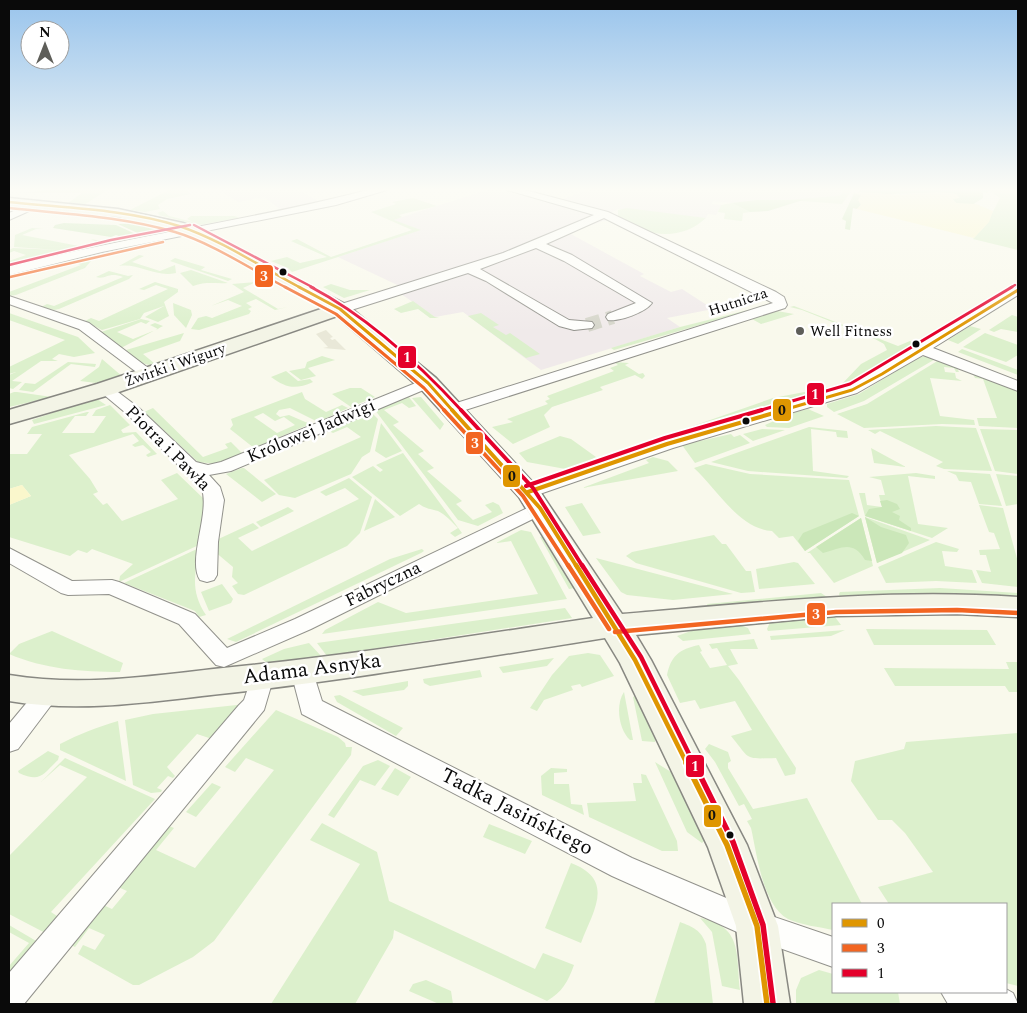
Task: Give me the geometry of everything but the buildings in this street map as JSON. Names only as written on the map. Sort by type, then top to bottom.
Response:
[{"type":"street","points":[[9,271],[112,246],[158,237]]},
{"type":"street","points":[[203,237],[340,308],[428,383],[534,500],[637,664],[730,852],[758,926],[767,1004]]},
{"type":"street","points":[[340,308],[468,268],[550,237]]},
{"type":"street","name":"Hutnicza","points":[[452,409],[780,305],[779,300],[771,294],[653,237]]},
{"type":"street","points":[[535,244],[568,258],[645,303],[613,317]]},
{"type":"street","points":[[468,268],[490,278],[564,323],[574,326],[587,325]]},
{"type":"street","name":"Fabryczna","points":[[223,669],[534,500],[680,440],[852,390],[1018,290]]},
{"type":"street","points":[[9,300],[84,326],[148,374]]},
{"type":"street","name":"Żwirki i Wigury","points":[[9,417],[105,389],[340,308]]},
{"type":"street","points":[[922,349],[1018,386]]},
{"type":"street","name":"Królowej Jadwigi","points":[[192,467],[208,470],[225,467],[428,383]]},
{"type":"street","name":"Piotra i Pawła","points":[[105,389],[133,411],[211,487],[215,500],[208,542],[208,575]]},
{"type":"street","points":[[9,554],[68,588],[112,587],[187,619],[223,669]]},
{"type":"street","name":"Adama Asnyka","points":[[9,688],[47,694],[110,693],[223,669],[262,676],[303,672],[614,626],[836,606],[957,604],[1018,607]]},
{"type":"street","name":"Tadka Jasińskiego","points":[[303,672],[311,707],[622,866],[682,895],[758,926]]},
{"type":"street","points":[[9,997],[248,712],[255,703],[262,676]]},
{"type":"street","points":[[9,742],[47,694]]},
{"type":"street","points":[[758,926],[832,952]]},
{"type":"street","points":[[961,993],[1002,1004]]},
{"type":"shaded area","points":[[398,237],[577,237],[644,274],[640,276],[671,292],[682,289],[713,309],[667,318],[680,327],[541,370],[463,312],[435,317],[401,294],[410,291],[338,257]]},
{"type":"shaded area","points":[[326,330],[333,337],[330,338],[332,340],[335,339],[346,350],[323,348],[328,347],[316,334]]},
{"type":"green space","points":[[15,237],[34,237],[84,247],[97,242],[91,239],[111,243],[79,250],[65,249],[67,253],[9,267],[9,261],[26,255],[14,251],[9,253],[9,250],[13,248],[58,250],[14,247]]},
{"type":"green space","points":[[390,237],[399,237],[292,272],[288,268],[271,261],[287,257],[300,263],[327,257],[291,241],[297,239],[331,257]]},
{"type":"green space","points":[[975,237],[1018,237],[1018,250],[973,239]]},
{"type":"green space","points":[[139,255],[144,256],[132,262],[160,271],[175,265],[176,273],[161,274],[134,267],[119,266]]},
{"type":"green space","points":[[175,258],[205,267],[201,270],[232,279],[228,281],[170,261]]},
{"type":"green space","points":[[64,259],[91,261],[85,268],[9,296],[9,292],[81,265],[70,261],[56,264]]},
{"type":"green space","points":[[191,270],[228,283],[207,283],[193,286],[180,273]]},
{"type":"green space","points":[[109,271],[128,276],[133,275],[129,279],[59,309],[54,310],[41,307],[47,304],[54,306],[123,277],[111,275],[100,278],[96,277]]},
{"type":"green space","points":[[155,282],[178,289],[178,292],[164,302],[169,316],[158,322],[145,317],[164,306],[144,313],[140,319],[102,330],[85,321],[91,318],[99,321],[168,289],[156,285],[144,290],[139,289]]},
{"type":"green space","points":[[256,282],[243,288],[278,309],[288,307],[275,310],[256,299],[246,303],[252,307],[248,309],[251,311],[249,314],[199,330],[191,329],[198,318],[206,316],[212,318],[242,306],[228,300],[211,306],[244,292],[232,284]]},
{"type":"green space","points":[[331,284],[350,290],[370,290],[344,298],[323,287]]},
{"type":"green space","points":[[413,301],[439,318],[430,318],[418,309],[401,313],[394,309]]},
{"type":"green space","points":[[173,303],[191,310],[192,315],[186,328],[174,315]]},
{"type":"green space","points":[[768,305],[614,350],[611,348],[680,327]]},
{"type":"green space","points":[[794,306],[898,346],[910,341],[919,344],[851,386],[715,424],[585,467],[601,458],[773,398],[841,385],[861,364],[887,350],[884,344],[875,339],[790,307]]},
{"type":"green space","points":[[777,311],[794,314],[761,324],[752,319]]},
{"type":"green space","points":[[9,313],[78,337],[95,353],[74,357],[59,354],[52,359],[58,361],[41,361],[12,381],[22,382],[13,389],[9,388],[9,375],[16,372],[9,374],[9,367],[65,340],[9,320]]},
{"type":"green space","points":[[481,313],[499,325],[493,327],[506,335],[510,333],[540,354],[526,358],[468,316]]},
{"type":"green space","points":[[1012,315],[1018,317],[1018,332],[1001,329],[994,332],[989,330]]},
{"type":"green space","points":[[141,319],[150,321],[146,324],[141,322],[117,332],[133,339],[155,330],[121,348],[101,332]]},
{"type":"green space","points":[[155,323],[163,326],[158,329],[150,325]]},
{"type":"green space","points":[[970,326],[981,329],[958,344],[948,340]]},
{"type":"green space","points":[[184,333],[180,341],[143,354],[154,363],[164,360],[166,362],[148,365],[126,350]]},
{"type":"green space","points":[[985,333],[1018,345],[1018,355],[1006,362],[963,347]]},
{"type":"green space","points":[[962,349],[1018,370],[1018,375],[958,352]]},
{"type":"green space","points":[[322,356],[335,360],[308,368],[316,376],[301,380],[289,371],[305,368],[307,362]]},
{"type":"green space","points":[[929,356],[937,358],[864,401],[834,412],[827,407],[827,404],[859,394],[919,357]]},
{"type":"green space","points":[[102,359],[123,377],[96,383],[80,381],[99,367]]},
{"type":"green space","points":[[939,360],[957,368],[959,372],[956,372],[954,368],[944,367],[945,372],[955,373],[956,378],[962,381],[930,378],[940,416],[974,420],[975,425],[942,424],[864,428],[837,414],[867,404]]},
{"type":"green space","points":[[68,362],[96,364],[95,367],[71,364],[33,392],[19,390],[25,383],[35,384]]},
{"type":"green space","points":[[614,362],[629,363],[625,365],[639,374],[643,373],[645,376],[642,379],[635,375],[600,387],[603,390],[552,407],[544,415],[550,427],[513,444],[492,427],[513,422],[507,419],[548,404],[545,401],[550,399],[547,396],[614,371],[610,368],[618,365]]},
{"type":"green space","points":[[286,371],[298,381],[310,379],[313,382],[291,387],[281,384],[271,377]]},
{"type":"green space","points":[[973,374],[1018,391],[1018,428],[979,426],[977,418],[997,418],[983,379],[975,378]]},
{"type":"green space","points":[[350,388],[361,388],[375,397],[351,407],[332,394]]},
{"type":"green space","points":[[14,392],[52,397],[9,407],[9,394]]},
{"type":"green space","points":[[302,392],[305,399],[326,412],[342,405],[348,408],[318,422],[290,408],[279,410],[276,414],[280,417],[289,415],[310,424],[254,448],[230,429],[233,425],[231,419]],"holes":[[[263,413],[275,421],[284,417],[295,425],[277,433],[254,417]]]},
{"type":"green space","points":[[408,396],[416,406],[409,408],[402,403],[384,410],[399,422],[393,425],[424,451],[418,454],[434,468],[427,471],[462,501],[456,504],[473,520],[492,512],[485,505],[493,502],[499,505],[503,513],[478,526],[458,520],[375,410]]},
{"type":"green space","points":[[421,397],[444,424],[440,430],[412,398]]},
{"type":"green space","points":[[97,399],[106,405],[34,424],[32,420]]},
{"type":"green space","points":[[110,405],[130,425],[121,430],[123,433],[136,432],[157,454],[148,457],[146,455],[151,452],[143,445],[135,447],[132,445],[139,441],[133,434],[69,455],[90,479],[98,492],[93,494],[103,505],[107,503],[122,521],[178,499],[161,480],[177,473],[204,499],[201,544],[119,582],[120,576],[133,564],[92,549],[87,553],[78,550],[70,556],[9,537],[9,505],[31,496],[22,485],[9,489],[9,454],[27,454],[42,434],[27,434],[32,427],[87,412],[89,412],[86,416],[75,416],[62,433],[94,433],[106,416],[92,416],[96,410]]},
{"type":"green space","points":[[153,408],[203,457],[228,448],[225,444],[231,442],[242,453],[217,464],[198,462],[144,412]]},
{"type":"green space","points":[[808,409],[824,416],[789,428],[767,427],[765,425],[792,413]]},
{"type":"green space","points":[[371,412],[378,419],[370,452],[362,457],[351,474],[295,498],[279,495],[264,480],[361,437],[347,427],[333,433],[329,431]]},
{"type":"green space","points":[[381,423],[402,451],[386,458],[375,451]]},
{"type":"green space","points":[[936,426],[976,428],[992,471],[944,469],[936,466],[943,462],[880,431],[875,434],[868,430]]},
{"type":"green space","points":[[809,427],[847,431],[848,438],[837,437],[836,432],[811,429],[813,471],[849,476],[847,478],[748,471],[711,462]]},
{"type":"green space","points":[[762,429],[785,430],[753,441],[743,434]]},
{"type":"green space","points":[[980,429],[1018,430],[1018,474],[995,471]]},
{"type":"green space","points":[[731,434],[734,437],[740,435],[750,443],[695,463],[682,445]]},
{"type":"green space","points":[[560,436],[571,439],[596,457],[571,470],[527,462],[519,453]]},
{"type":"green space","points":[[871,448],[906,467],[874,463]]},
{"type":"green space","points":[[403,453],[462,533],[455,537],[450,533],[458,528],[449,519],[438,511],[419,504],[400,516],[352,477],[373,466],[380,472],[383,470],[376,465]]},
{"type":"green space","points":[[653,457],[668,461],[678,471],[582,488],[649,463],[646,460]]},
{"type":"green space","points":[[706,464],[750,474],[849,480],[859,516],[805,551],[793,536],[779,538],[772,531],[760,529],[739,516],[694,468]]},
{"type":"green space","points":[[242,468],[276,494],[262,502],[226,474]]},
{"type":"green space","points":[[947,471],[990,474],[1002,506],[979,504],[971,482],[959,481],[956,475]]},
{"type":"green space","points":[[916,473],[935,476],[935,479],[908,476],[918,524],[948,528],[932,538],[865,516],[859,493],[865,493],[867,505],[882,507],[879,495],[885,495],[881,480],[869,477]]},
{"type":"green space","points":[[996,474],[1018,476],[1018,504],[1006,506]]},
{"type":"green space","points":[[349,478],[372,497],[360,533],[347,546],[244,595],[238,594],[232,586],[238,583],[232,577],[233,567],[214,551],[212,542],[253,523],[259,528],[238,538],[252,551],[359,499],[345,488],[326,496],[320,492]]},
{"type":"green space","points":[[375,499],[395,517],[364,531]]},
{"type":"green space","points":[[887,500],[897,504],[900,509],[892,512],[900,516],[899,520],[911,528],[911,531],[865,516],[869,509],[882,507],[880,501]]},
{"type":"green space","points":[[582,503],[601,533],[583,536],[565,507]]},
{"type":"green space","points":[[979,505],[1003,508],[1018,562],[1018,587],[982,583],[976,570],[991,572],[986,555],[980,555],[979,550],[1000,549],[994,533],[989,532]]},
{"type":"green space","points":[[288,507],[294,511],[261,527],[256,522]]},
{"type":"green space","points":[[852,513],[859,516],[805,551],[798,541],[803,533]]},
{"type":"green space","points":[[865,517],[930,540],[877,563]]},
{"type":"green space","points":[[865,517],[881,527],[906,535],[909,543],[902,553],[877,563]]},
{"type":"green space","points":[[861,518],[873,566],[834,583],[810,553],[807,553]]},
{"type":"green space","points":[[861,518],[872,561],[865,560],[856,550],[847,547],[823,553],[816,547]]},
{"type":"green space","points":[[521,530],[531,532],[567,599],[322,634],[325,630],[378,602],[406,613],[538,594],[511,541],[496,543]]},
{"type":"green space","points":[[714,535],[722,544],[726,544],[746,571],[751,571],[755,592],[741,593],[636,563],[626,556],[632,552]]},
{"type":"green space","points":[[545,536],[575,588],[569,589],[540,537]]},
{"type":"green space","points":[[936,542],[959,549],[957,552],[942,551],[945,566],[972,570],[977,583],[936,581],[886,583],[878,567]]},
{"type":"green space","points":[[199,548],[195,582],[198,598],[206,615],[199,617],[195,611],[124,583]]},
{"type":"green space","points":[[422,549],[424,551],[421,553],[236,642],[227,639],[390,559]]},
{"type":"green space","points":[[596,558],[733,594],[673,600],[627,595],[621,592]]},
{"type":"green space","points":[[794,562],[798,563],[815,584],[759,589],[756,569]]},
{"type":"green space","points":[[222,584],[233,599],[231,603],[209,611],[201,592]]},
{"type":"green space","points":[[940,588],[1018,593],[1018,598],[905,595],[840,597],[839,594],[840,592]]},
{"type":"green space","points":[[821,593],[827,597],[708,606],[707,604]]},
{"type":"green space","points":[[565,608],[572,618],[327,656],[317,643]]},
{"type":"green space","points":[[824,616],[835,617],[841,625],[768,631],[767,629],[770,622]]},
{"type":"green space","points":[[740,625],[748,628],[751,634],[683,641],[677,636],[694,630]]},
{"type":"green space","points":[[866,629],[987,630],[996,645],[874,645]]},
{"type":"green space","points":[[845,630],[831,636],[771,640],[770,636]]},
{"type":"green space","points":[[52,631],[123,663],[120,672],[63,669],[9,654],[19,644]]},
{"type":"green space","points":[[754,639],[758,649],[730,649],[738,664],[728,666],[796,768],[795,774],[785,776],[776,758],[753,758],[745,754],[731,736],[752,730],[735,701],[700,709],[695,700],[680,703],[667,675],[671,663],[681,651],[699,645],[702,651],[700,652],[710,668],[727,665],[717,648],[712,649],[709,644]]},
{"type":"green space","points":[[309,643],[322,657],[267,663],[262,659],[284,649]]},
{"type":"green space","points":[[588,653],[600,655],[614,676],[582,687],[580,684],[571,686],[573,690],[544,700],[537,711],[530,708],[552,675],[569,656]]},
{"type":"green space","points":[[554,658],[547,666],[503,673],[499,667]]},
{"type":"green space","points":[[1006,662],[1018,662],[1018,692],[1009,692],[1005,686],[895,686],[884,668],[1009,669]]},
{"type":"green space","points":[[480,670],[482,677],[430,686],[424,683],[423,679]]},
{"type":"green space","points":[[408,681],[408,686],[404,690],[363,696],[352,691]]},
{"type":"green space","points":[[624,692],[633,740],[626,736],[621,724],[619,710],[621,697]]},
{"type":"green space","points":[[340,695],[403,728],[396,736],[337,702],[334,696]]},
{"type":"green space","points":[[635,696],[655,742],[642,741],[633,697]]},
{"type":"green space","points":[[246,704],[221,742],[197,734],[167,767],[175,776],[173,778],[168,776],[157,788],[162,790],[161,792],[151,793],[133,785],[125,720],[153,714]]},
{"type":"green space","points":[[276,710],[338,737],[345,743],[346,747],[352,747],[351,755],[214,941],[193,957],[139,985],[133,985],[78,954],[83,945],[95,950],[105,935],[89,928],[75,947],[69,944],[101,904],[112,909],[127,891],[118,887],[169,826],[174,828],[156,850],[195,868],[274,770],[246,758],[235,772],[225,767]]},
{"type":"green space","points":[[118,721],[126,781],[60,750],[60,744],[67,740]]},
{"type":"green space","points":[[1018,733],[1018,986],[1007,983],[1007,903],[888,903],[878,887],[933,872],[905,833],[892,820],[878,820],[851,781],[855,761],[904,749],[906,742]]},
{"type":"green space","points":[[709,744],[728,752],[731,761],[728,763],[728,768],[753,809],[807,798],[861,903],[832,903],[832,930],[793,921],[779,912],[766,890],[762,878],[751,828],[747,821],[752,819],[744,804],[739,806],[715,762],[705,749]]},
{"type":"green space","points":[[48,751],[59,756],[58,760],[45,773],[41,776],[32,777],[19,773],[18,771]]},
{"type":"green space","points":[[65,758],[155,799],[51,912],[63,920],[51,936],[9,914],[9,856],[87,777],[60,765],[41,782]]},
{"type":"green space","points":[[378,760],[390,766],[375,786],[360,780],[334,818],[328,815],[363,766]]},
{"type":"green space","points":[[655,762],[671,772],[704,841],[702,843],[687,832]]},
{"type":"green space","points":[[395,768],[411,777],[398,796],[381,789]]},
{"type":"green space","points":[[551,768],[567,769],[567,772],[554,773],[554,784],[569,784],[571,804],[582,805],[584,815],[542,795],[541,776]]},
{"type":"green space","points":[[641,774],[646,775],[677,841],[678,851],[662,851],[589,817],[587,803],[636,801],[633,783],[642,783]]},
{"type":"green space","points":[[212,783],[221,787],[196,817],[186,812]]},
{"type":"green space","points":[[322,823],[377,852],[389,901],[535,969],[543,953],[574,965],[564,986],[547,1001],[394,930],[393,938],[355,1004],[271,1004],[360,864],[310,840]]},
{"type":"green space","points":[[489,824],[532,841],[525,854],[483,837]]},
{"type":"green space","points":[[571,863],[585,870],[593,878],[597,887],[595,908],[581,943],[545,928]]},
{"type":"green space","points":[[700,918],[714,922],[724,928],[735,944],[740,990],[722,986],[712,932]]},
{"type":"green space","points":[[680,922],[702,935],[706,944],[713,1004],[654,1004]]},
{"type":"green space","points":[[9,925],[43,945],[9,983],[9,966],[29,943],[9,932]]},
{"type":"green space","points":[[819,970],[832,974],[832,993],[898,993],[900,1004],[796,1004],[796,990],[801,978]]},
{"type":"green space","points":[[426,980],[451,991],[453,1004],[439,1004],[409,991],[413,984]]},
{"type":"sand","points":[[22,485],[31,496],[9,505],[9,489]]},
{"type":"tunnel","points":[[587,325],[613,317]]},
{"type":"transit line","name":"1","points":[[9,265],[125,237]]},
{"type":"transit line","name":"3","points":[[188,237],[336,314],[424,388],[523,496],[609,629]]},
{"type":"transit line","name":"0","points":[[205,237],[340,309],[428,383],[540,508],[635,660],[727,845],[757,926],[767,1004]]},
{"type":"transit line","name":"1","points":[[217,237],[344,304],[433,379],[533,488],[641,657],[733,842],[763,925],[773,1003]]},
{"type":"transit line","name":"3","points":[[10,277],[163,242]]},
{"type":"transit line","name":"1","points":[[526,486],[665,438],[850,384],[1015,285]]},
{"type":"transit line","name":"0","points":[[528,492],[667,444],[852,390],[882,374],[1018,290]]},
{"type":"transit line","name":"3","points":[[615,632],[836,612],[957,610],[1018,613]]},
{"type":"place","name":"Well Fitness","points":[[800,331]]}]
